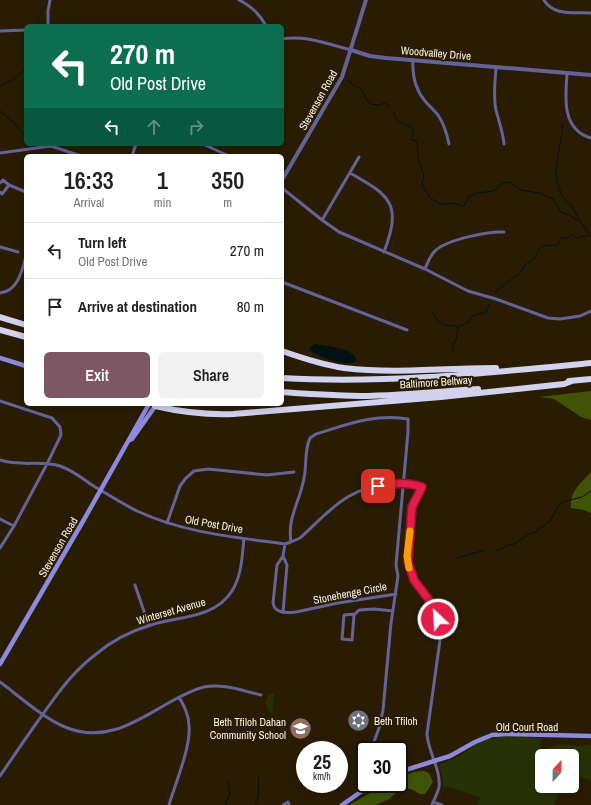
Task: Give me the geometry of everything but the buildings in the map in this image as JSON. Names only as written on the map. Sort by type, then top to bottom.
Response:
[{"type":"highway","points":[[0,317],[24,324]]},
{"type":"highway","points":[[0,330],[24,336]]},
{"type":"highway","points":[[284,352],[325,365],[355,369],[426,370],[554,367]]},
{"type":"highway","name":"Baltimore Beltway","points":[[284,378],[334,380],[389,379],[591,363]]},
{"type":"highway","name":"Baltimore Beltway","points":[[284,392],[334,396],[397,395],[591,379]]},
{"type":"highway","points":[[156,406],[189,413],[214,415],[441,397],[564,384],[572,381]]},
{"type":"main road","points":[[0,358],[24,365]]},
{"type":"main road","name":"Stevenson Road","points":[[0,664],[130,440],[143,425],[151,406]]},
{"type":"main road","name":"Old Court Road","points":[[408,769],[450,756],[475,742],[492,736],[506,734],[591,736]]},
{"type":"main road","points":[[342,805],[359,793]]},
{"type":"street","points":[[48,24],[50,0]]},
{"type":"street","points":[[239,0],[246,3],[258,13],[265,24]]},
{"type":"street","name":"Stevenson Road","points":[[284,177],[342,77],[366,0]]},
{"type":"street","points":[[544,0],[548,7],[558,11],[591,13]]},
{"type":"street","points":[[0,31],[24,30]]},
{"type":"street","name":"Woodvalley Drive","points":[[284,39],[309,38],[370,56],[591,75]]},
{"type":"street","points":[[413,60],[413,76],[416,85],[422,97],[442,121],[449,144]]},
{"type":"street","points":[[496,68],[496,111],[502,127],[504,144]]},
{"type":"street","points":[[567,74],[566,100],[570,122],[578,131],[591,138]]},
{"type":"street","points":[[0,153],[51,146],[75,154]]},
{"type":"street","points":[[208,146],[225,154]]},
{"type":"street","points":[[322,220],[359,157]]},
{"type":"street","points":[[350,173],[380,191],[390,205],[393,215],[392,228],[384,252]]},
{"type":"street","points":[[0,183],[3,180],[9,185],[24,191]]},
{"type":"street","points":[[0,192],[2,194],[9,185]]},
{"type":"street","points":[[284,190],[322,220],[347,236],[425,269],[468,291],[496,299],[548,318],[560,319],[580,316],[591,310]]},
{"type":"street","points":[[425,269],[432,254],[443,245],[480,233],[495,231],[504,232]]},
{"type":"street","points":[[0,247],[18,252]]},
{"type":"street","points":[[0,293],[8,290],[16,284],[19,280],[24,263]]},
{"type":"street","points":[[284,283],[407,330]]},
{"type":"street","points":[[0,401],[48,416],[55,420],[60,427],[60,440],[7,539],[0,548]]},
{"type":"street","name":"Stonehenge Circle","points":[[283,612],[289,613],[303,611],[338,603],[396,594],[398,576],[396,565],[408,419],[396,417],[365,420],[310,438],[306,448],[305,477],[291,520],[291,542]]},
{"type":"street","name":"Old Post Drive","points":[[0,460],[14,464],[47,464],[67,469],[135,510],[167,524],[205,533],[285,544],[300,538],[349,495],[375,487],[403,484],[414,484],[422,487],[412,507],[407,556],[411,574],[433,607],[439,626],[439,646],[427,734],[428,746],[434,762]]},
{"type":"street","points":[[167,524],[180,486],[186,478],[194,472],[203,469],[267,475],[294,472]]},
{"type":"street","points":[[0,519],[14,526]]},
{"type":"street","name":"Winterset Avenue","points":[[0,776],[65,683],[87,660],[114,641],[148,626],[172,619],[204,613],[224,600],[232,590],[238,578],[244,538]]},
{"type":"street","points":[[283,556],[287,565],[283,612],[276,610],[273,603],[277,565],[283,556],[285,544]]},
{"type":"street","points":[[135,585],[148,626]]},
{"type":"street","points":[[374,741],[382,718],[396,594]]},
{"type":"street","points":[[355,614],[352,640],[342,639],[344,615],[355,614],[362,609],[374,608],[393,611]]},
{"type":"street","points":[[0,682],[58,724],[72,730],[102,733],[129,725],[193,690],[211,686],[225,687],[261,695]]},
{"type":"street","points":[[169,805],[187,747],[189,734],[187,712],[179,697]]},
{"type":"street","points":[[434,762],[439,785],[433,803],[442,805]]},
{"type":"street","points":[[283,805],[288,802],[290,805]]},
{"type":"green space","points":[[591,391],[591,420],[581,417],[554,399],[539,397]]},
{"type":"green space","points":[[591,472],[591,513],[584,510],[571,508],[574,492]]},
{"type":"green space","points":[[269,694],[274,694],[272,713],[269,712],[265,703]]},
{"type":"green space","points":[[508,736],[540,738],[540,749],[535,749],[535,793],[556,793],[558,794],[554,805],[477,805],[480,798],[460,790],[443,786],[439,765],[460,756],[479,742]]},
{"type":"green space","points":[[560,744],[577,746],[591,745],[591,784],[590,780],[579,776],[579,749],[548,748]]},
{"type":"green space","points":[[424,771],[429,773],[433,782],[425,794],[420,794],[408,789],[408,774]]},
{"type":"green space","points":[[370,793],[396,793],[389,799],[376,805],[349,805]]},
{"type":"shaded area","points":[[315,344],[336,347],[351,353],[355,356],[356,361],[345,364],[332,361],[309,350],[310,347]]},
{"type":"waterway","points":[[0,86],[14,79],[24,71]]},
{"type":"waterway","points":[[348,81],[362,90],[366,99],[371,104],[379,105],[385,103],[390,107]]},
{"type":"waterway","points":[[0,111],[12,121],[24,135]]},
{"type":"waterway","points":[[394,113],[398,121],[411,127],[413,130],[411,140],[417,141],[418,160],[424,175],[422,185],[430,198],[442,205],[451,203],[464,206],[468,197],[477,193],[494,191],[503,183],[509,182],[521,190],[539,193],[553,199],[561,212],[571,216],[583,224],[588,235],[591,237]]},
{"type":"waterway","points":[[563,124],[556,171],[557,182],[562,196],[572,206],[580,221]]},
{"type":"waterway","points":[[495,292],[521,272],[524,266],[535,258],[539,249],[543,246],[557,245],[559,244],[560,238],[567,238],[571,235],[576,238],[586,236]]},
{"type":"waterway","points":[[431,312],[442,324],[458,327],[469,322],[472,316],[486,312],[489,305]]},
{"type":"waterway","points":[[453,350],[453,344],[456,340],[458,328]]},
{"type":"waterway","points":[[495,550],[500,550],[506,546],[514,544],[528,534],[534,533],[550,521],[562,502],[582,497],[591,491]]},
{"type":"waterway","points":[[457,558],[485,550]]},
{"type":"waterway","points":[[255,805],[258,794],[259,776]]},
{"type":"waterway","points":[[224,805],[230,794],[228,785],[229,781]]},
{"type":"slow traffic","points":[[409,568],[407,556],[410,531]]},
{"type":"place","name":"Beth Tfiloh","points":[[358,721]]},
{"type":"place","name":"Beth Tfiloh Dahan Community School","points":[[301,728]]},
{"type":"route","points":[[378,486],[387,484],[414,484],[422,487],[412,507],[407,556],[411,574],[429,600],[438,619]]}]
